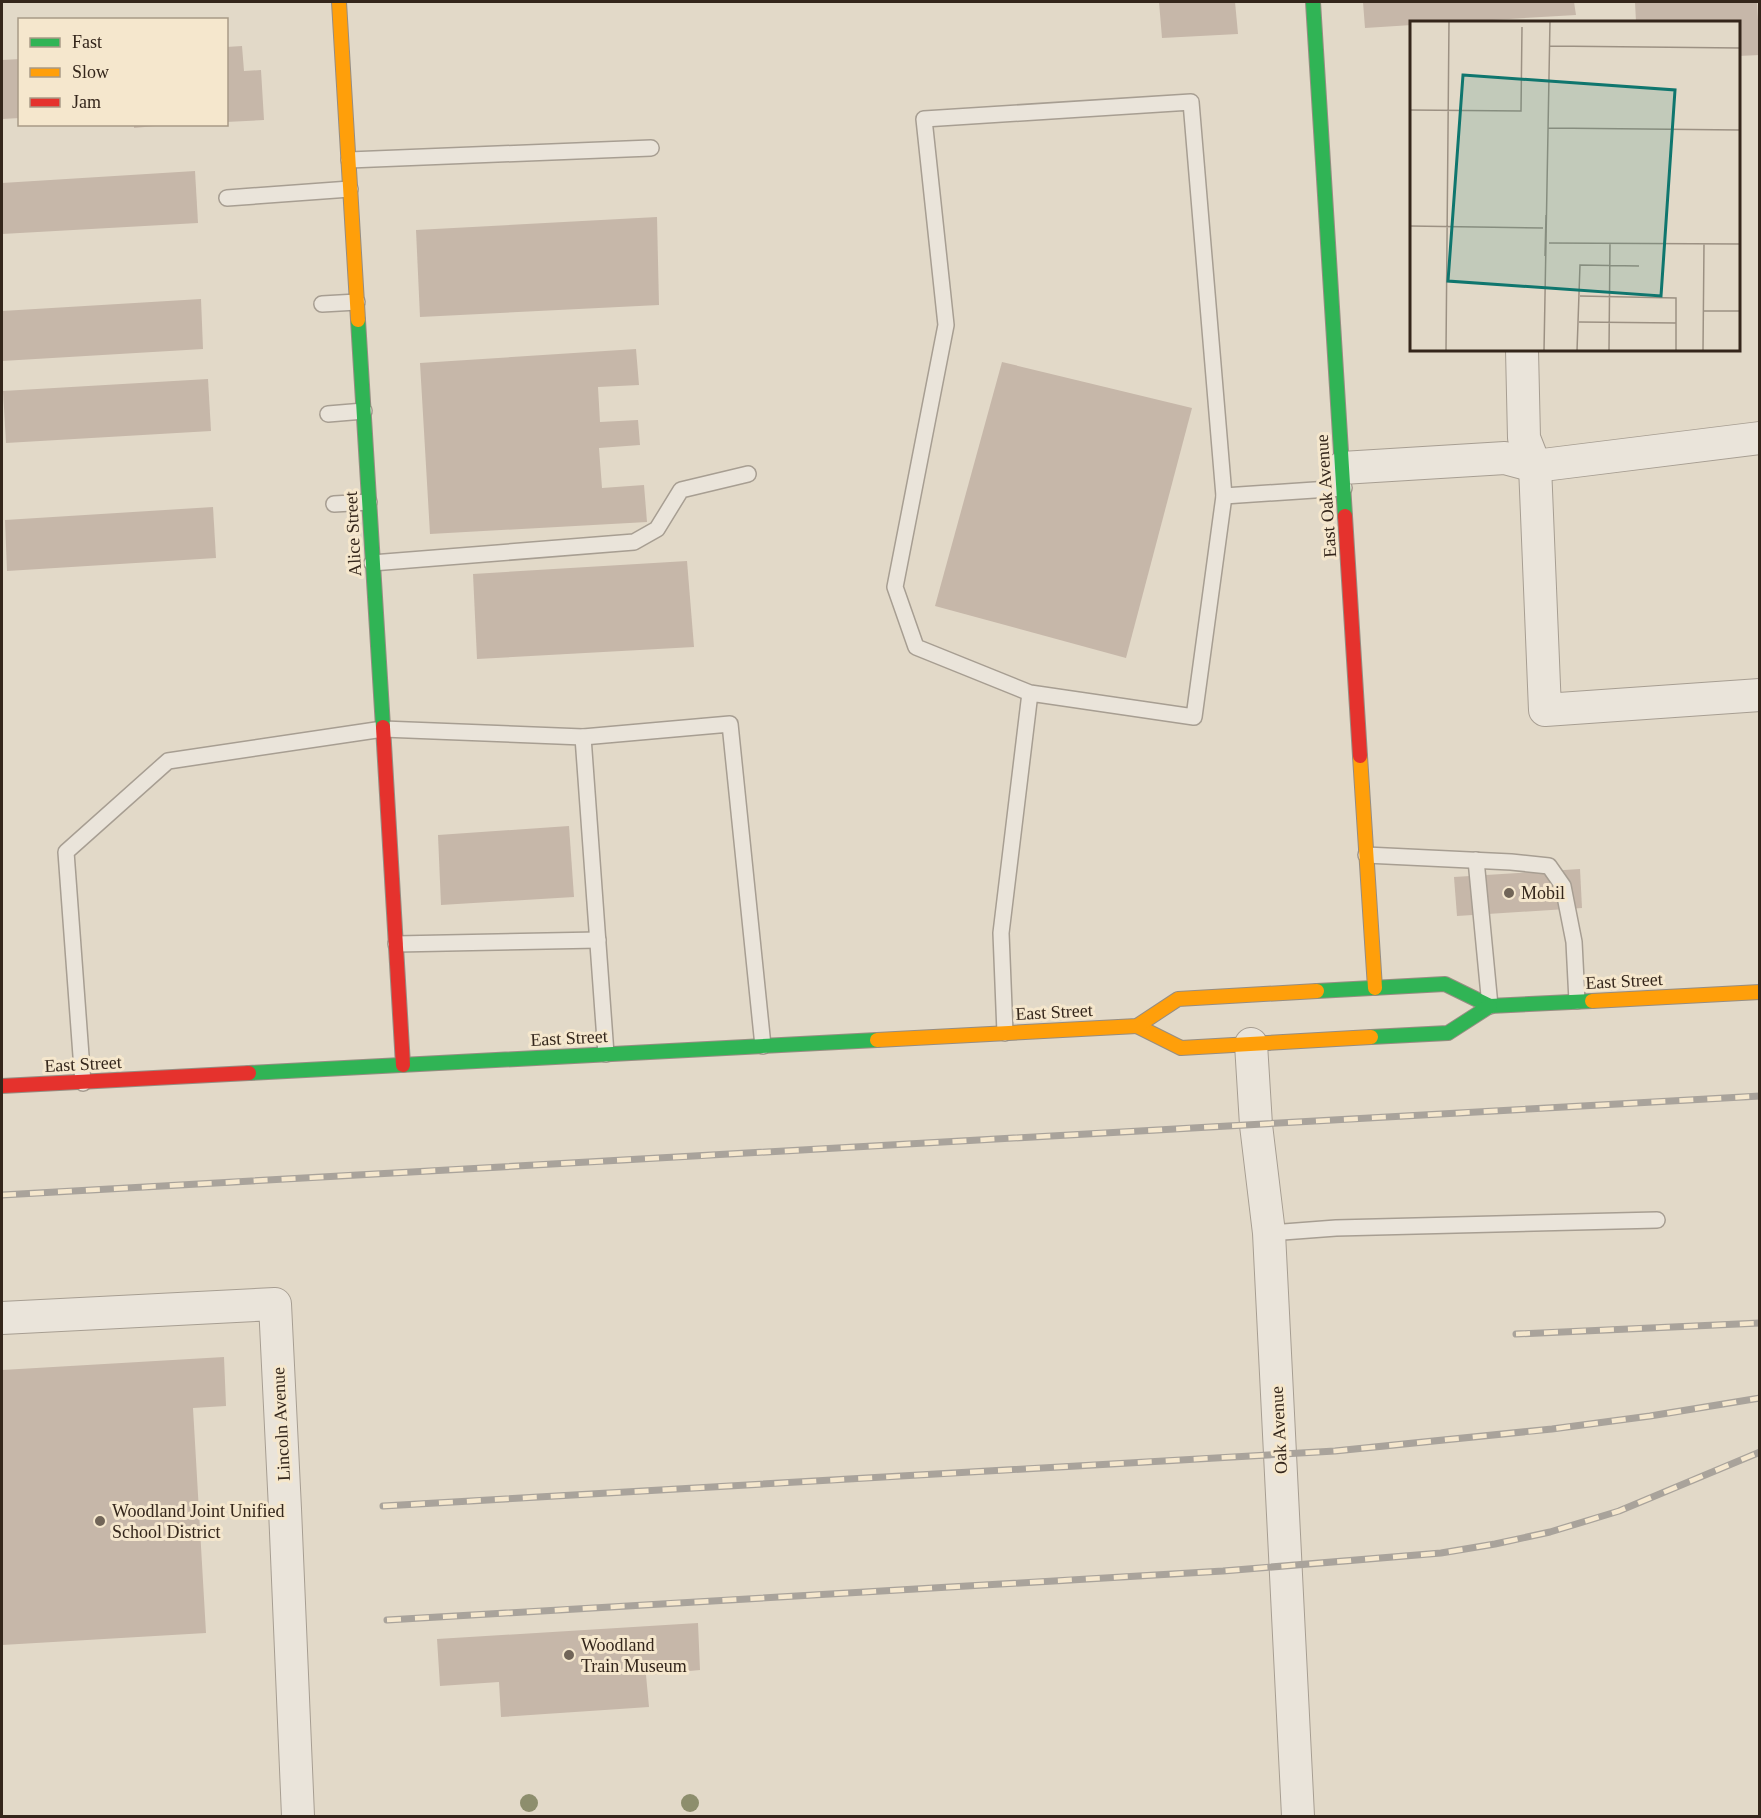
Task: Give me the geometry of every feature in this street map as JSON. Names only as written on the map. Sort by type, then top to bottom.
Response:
[{"type":"main road","name":"Alice Street","points":[[339,2],[403,1065]]},
{"type":"main road","name":"East Oak Avenue","points":[[1313,2],[1375,988]]},
{"type":"main road","name":"East Street","points":[[1137,1026],[1178,999],[1446,984],[1490,1006]]},
{"type":"main road","name":"East Street","points":[[2,1086],[1137,1026],[1181,1048],[1448,1033],[1490,1006],[1760,992]]},
{"type":"street","points":[[1522,351],[1524,438],[1535,466],[1545,710],[1760,696]]},
{"type":"street","points":[[1343,478],[1505,458],[1535,466],[1760,438]]},
{"type":"street","name":"Oak Avenue","points":[[1251,1044],[1256,1125],[1269,1233],[1298,1816]]},
{"type":"street","name":"Lincoln Avenue","points":[[2,1318],[275,1304],[298,1816]]},
{"type":"lane","points":[[1191,102],[1224,496],[1194,717],[1030,693],[916,647],[895,587],[946,325],[924,119],[1191,102]]},
{"type":"lane","points":[[349,160],[651,148]]},
{"type":"lane","points":[[227,198],[350,189]]},
{"type":"lane","points":[[322,304],[357,302]]},
{"type":"lane","points":[[328,414],[364,411]]},
{"type":"lane","points":[[372,563],[634,542],[657,529],[681,489],[748,474]]},
{"type":"lane","points":[[1224,496],[1343,478]]},
{"type":"lane","points":[[334,504],[369,502]]},
{"type":"lane","points":[[1005,1033],[1001,933],[1030,693]]},
{"type":"lane","points":[[83,1083],[66,852],[168,761],[383,729],[583,737],[730,724],[763,1046]]},
{"type":"lane","points":[[583,737],[606,1054]]},
{"type":"lane","points":[[1366,855],[1549,866],[1563,886],[1574,942],[1578,1001]]},
{"type":"lane","points":[[1476,860],[1490,1006]]},
{"type":"lane","points":[[396,944],[598,940]]},
{"type":"lane","points":[[1269,1233],[1336,1228],[1657,1220]]},
{"type":"building","points":[[1159,2],[1235,2],[1238,34],[1162,38]]},
{"type":"building","points":[[1363,2],[1574,2],[1576,15],[1476,21],[1410,21],[1410,25],[1365,28]]},
{"type":"building","points":[[1635,2],[1757,2],[1760,55],[1740,56],[1740,21],[1636,21]]},
{"type":"building","points":[[242,46],[244,71],[261,70],[264,120],[228,122],[228,47]]},
{"type":"building","points":[[18,59],[18,118],[2,119],[2,60]]},
{"type":"building","points":[[195,171],[198,223],[2,234],[2,183]]},
{"type":"building","points":[[657,217],[659,305],[420,317],[416,230]]},
{"type":"building","points":[[201,299],[203,349],[2,361],[2,311]]},
{"type":"building","points":[[636,349],[639,385],[598,387],[600,422],[638,420],[640,445],[599,448],[602,488],[644,485],[647,522],[430,534],[420,363]]},
{"type":"building","points":[[1002,362],[1192,408],[1126,658],[935,606]]},
{"type":"building","points":[[208,379],[211,431],[6,443],[3,391]]},
{"type":"building","points":[[213,507],[216,558],[7,571],[5,520]]},
{"type":"building","points":[[687,561],[694,647],[477,659],[473,574]]},
{"type":"building","points":[[569,826],[574,897],[441,905],[438,835]]},
{"type":"building","points":[[1580,869],[1582,908],[1457,916],[1454,877]]},
{"type":"building","name":"Woodland Joint Unified School District","points":[[224,1357],[226,1406],[193,1408],[206,1633],[2,1645],[2,1370]]},
{"type":"building","name":"Woodland Train Museum","points":[[698,1623],[700,1670],[646,1675],[649,1707],[501,1717],[499,1682],[440,1686],[437,1639]]},
{"type":"railway","points":[[2,1195],[1760,1096]]},
{"type":"railway","points":[[1516,1334],[1760,1323]]},
{"type":"railway","points":[[383,1506],[1335,1451],[1552,1429],[1760,1398]]},
{"type":"railway","points":[[387,1620],[1223,1571],[1441,1553],[1550,1532],[1619,1511],[1760,1452]]},
{"type":"traffic: fast","points":[[1313,2],[1345,516]]},
{"type":"traffic: fast","points":[[358,320],[383,727]]},
{"type":"traffic: fast","points":[[1317,991],[1445,984],[1490,1006],[1592,1001]]},
{"type":"traffic: fast","points":[[1371,1037],[1448,1033],[1490,1006]]},
{"type":"traffic: fast","points":[[249,1073],[877,1040]]},
{"type":"traffic: slow","points":[[339,2],[358,320]]},
{"type":"traffic: slow","points":[[1360,756],[1375,988]]},
{"type":"traffic: slow","points":[[877,1040],[1137,1026],[1178,999],[1317,991]]},
{"type":"traffic: slow","points":[[1592,1001],[1760,992]]},
{"type":"traffic: slow","points":[[1137,1026],[1181,1048],[1371,1037]]},
{"type":"traffic: jam","points":[[1345,516],[1360,756]]},
{"type":"traffic: jam","points":[[383,727],[403,1065]]},
{"type":"traffic: jam","points":[[2,1086],[249,1073]]},
{"type":"place","name":"Mobil","points":[[1509,893]]},
{"type":"place","name":"Woodland Joint Unified School District","points":[[100,1521]]},
{"type":"place","name":"Woodland Train Museum","points":[[569,1655]]}]
